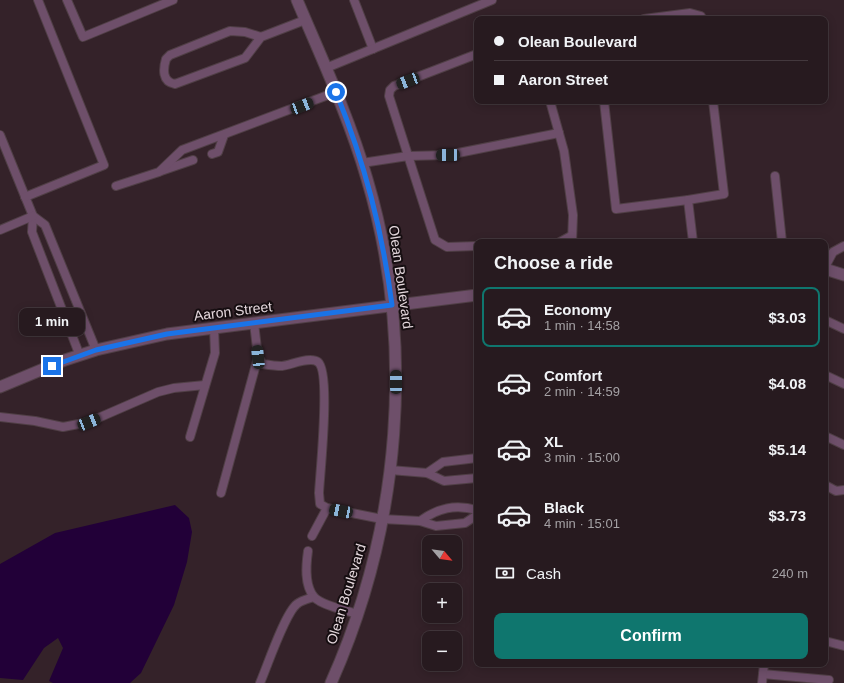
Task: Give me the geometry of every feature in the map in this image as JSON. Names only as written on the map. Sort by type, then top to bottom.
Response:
[{"type":"street","name":"Olean Boulevard","points":[[297,0],[352,130],[362,162],[380,229],[392,305],[396,356],[396,408],[390,470],[374,560],[358,614],[331,683]]},
{"type":"street","points":[[828,269],[844,275]]},
{"type":"street","name":"Aaron Street","points":[[0,386],[96,350],[167,334],[474,295]]},
{"type":"lane","points":[[25,197],[104,164],[38,0]]},
{"type":"lane","points":[[67,0],[83,37],[173,0]]},
{"type":"lane","points":[[354,0],[373,49]]},
{"type":"lane","points":[[326,68],[492,0]]},
{"type":"lane","points":[[667,16],[690,13],[701,16]]},
{"type":"lane","points":[[261,36],[245,58],[211,72],[175,84],[167,80],[164,73],[166,59],[170,55],[221,34],[238,32],[261,36],[305,20]]},
{"type":"lane","points":[[474,55],[391,88],[389,96],[435,240],[447,247],[474,246]]},
{"type":"lane","points":[[159,172],[182,150],[256,124],[336,92]]},
{"type":"lane","points":[[551,104],[564,151],[573,215],[572,239]]},
{"type":"lane","points":[[604,104],[616,208],[688,200],[724,194],[713,104]]},
{"type":"lane","points":[[362,162],[408,156],[448,155],[559,133]]},
{"type":"lane","points":[[0,134],[33,216],[32,232],[80,356]]},
{"type":"lane","points":[[212,154],[218,152],[224,135]]},
{"type":"lane","points":[[116,186],[193,160]]},
{"type":"lane","points":[[775,176],[782,239]]},
{"type":"lane","points":[[688,200],[693,239]]},
{"type":"lane","points":[[0,230],[33,216]]},
{"type":"lane","points":[[33,216],[45,225],[96,350]]},
{"type":"lane","points":[[828,262],[833,252],[844,246]]},
{"type":"lane","points":[[828,321],[844,329]]},
{"type":"lane","points":[[221,493],[258,357],[254,323]]},
{"type":"lane","points":[[190,437],[215,353],[214,328]]},
{"type":"lane","points":[[258,357],[263,364],[280,366],[312,360],[317,362],[323,368],[324,414],[319,493],[320,504],[327,508],[382,519],[420,521],[436,526],[466,522],[474,517]]},
{"type":"lane","points":[[828,376],[844,384]]},
{"type":"lane","points":[[0,417],[36,421],[63,427],[89,422],[174,388],[205,385]]},
{"type":"lane","points":[[828,437],[844,445]]},
{"type":"lane","points":[[427,473],[443,462],[474,458]]},
{"type":"lane","points":[[390,470],[427,473],[444,480],[474,478]]},
{"type":"lane","points":[[828,487],[836,491],[844,490]]},
{"type":"lane","points":[[420,521],[434,511],[464,507],[474,509]]},
{"type":"lane","points":[[312,536],[327,508]]},
{"type":"lane","points":[[308,551],[306,563],[308,582],[314,597],[329,605],[358,614]]},
{"type":"lane","points":[[260,683],[287,620],[296,605],[303,600],[314,597]]},
{"type":"lane","points":[[828,642],[844,646]]},
{"type":"lane","points":[[762,683],[764,667]]},
{"type":"lane","points":[[763,674],[829,680]]},
{"type":"shaded area","points":[[175,505],[189,518],[192,532],[187,562],[174,605],[141,673],[130,683],[53,683],[49,681],[63,648],[58,638],[44,648],[23,680],[0,678],[0,564],[55,533]]},
{"type":"route","points":[[52,366],[96,350],[167,334],[392,305],[385,254],[368,179],[352,130],[336,92]]}]
